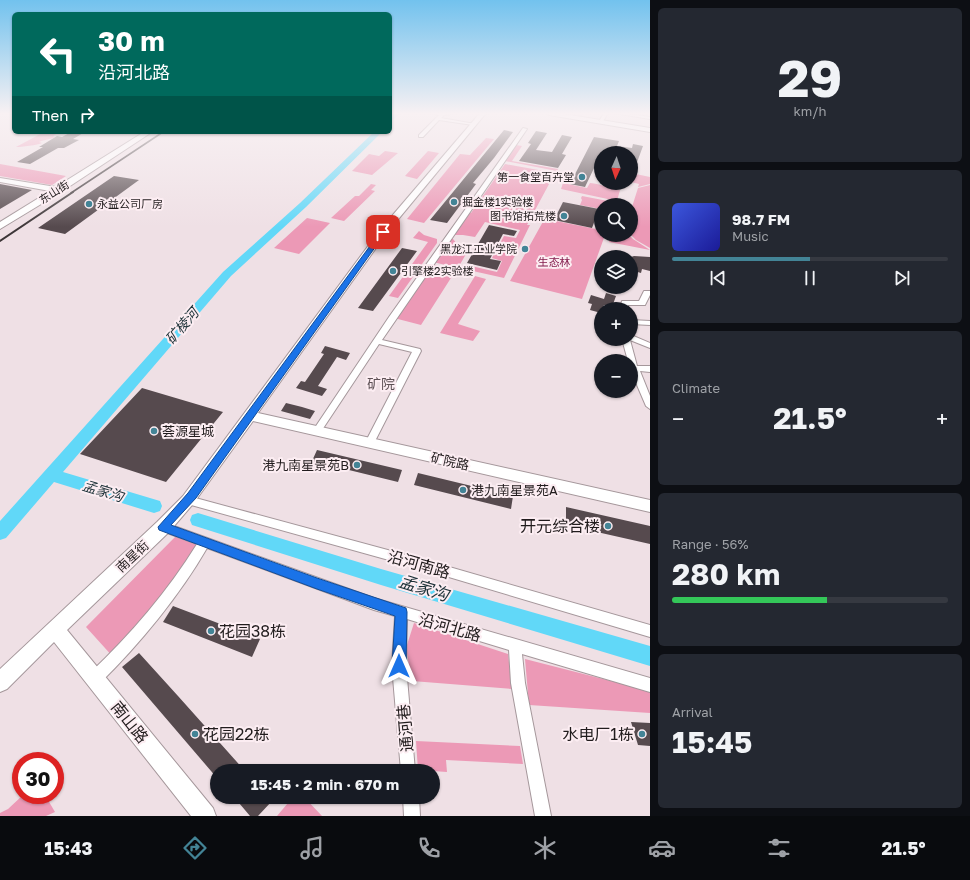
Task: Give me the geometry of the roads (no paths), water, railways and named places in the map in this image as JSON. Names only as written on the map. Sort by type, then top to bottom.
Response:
[{"type":"street","name":"东山街","points":[[0,226],[119,151]]},
{"type":"street","name":"南星街","points":[[0,682],[55,628],[163,527],[188,500],[383,232],[450,151]]},
{"type":"street","points":[[317,431],[392,319],[510,151]]},
{"type":"street","points":[[0,180],[58,190]]},
{"type":"street","points":[[638,303],[642,303],[649,293],[650,285]]},
{"type":"street","points":[[638,322],[650,323]]},
{"type":"street","points":[[638,340],[650,346]]},
{"type":"street","points":[[370,443],[417,351],[377,341]]},
{"type":"street","points":[[638,368],[650,369]]},
{"type":"street","points":[[638,375],[647,390],[650,406]]},
{"type":"street","name":"矿院路","points":[[250,416],[650,506]]},
{"type":"street","name":"沿河南路","points":[[188,500],[432,567],[650,631]]},
{"type":"street","name":"沿河北路","points":[[163,527],[401,612],[650,685]]},
{"type":"street","points":[[95,678],[121,654],[146,624],[204,542]]},
{"type":"street","name":"通河巷","points":[[401,612],[399,666],[407,764]]},
{"type":"street","name":"南山路","points":[[55,628],[205,816]]},
{"type":"street","points":[[516,645],[518,683],[543,816]]},
{"type":"street","points":[[411,804],[412,816]]},
{"type":"waterway","name":"矿棱河","points":[[0,533],[227,274],[303,205],[358,151]]},
{"type":"waterway","name":"孟家沟","points":[[52,475],[154,506]]},
{"type":"waterway","name":"孟家沟","points":[[198,520],[381,577],[650,656]]},
{"type":"railway","points":[[71,193],[134,151]]},
{"type":"railway","points":[[0,241],[73,192]]},
{"type":"place","name":"第一食堂百卉堂","points":[[582,177]]},
{"type":"place","name":"掘金楼1实验楼","points":[[454,202]]},
{"type":"place","name":"永益公司厂房","points":[[89,204]]},
{"type":"place","name":"图书馆拓荒楼","points":[[564,216]]},
{"type":"place","name":"黑龙江工业学院","points":[[525,249]]},
{"type":"place","name":"引擎楼2实验楼","points":[[393,271]]},
{"type":"place","name":"荟源星城","points":[[154,431]]},
{"type":"place","name":"港九南星景苑B","points":[[357,465]]},
{"type":"place","name":"港九南星景苑A","points":[[463,490]]},
{"type":"place","name":"开元综合楼","points":[[608,526]]},
{"type":"place","name":"花园38栋","points":[[211,631]]},
{"type":"place","name":"花园22栋","points":[[195,734]]},
{"type":"place","name":"水电厂1栋","points":[[642,734]]},
{"type":"district","name":"矿院","points":[[381,384]]},
{"type":"park label","name":"生态林","points":[[554,262]]}]
